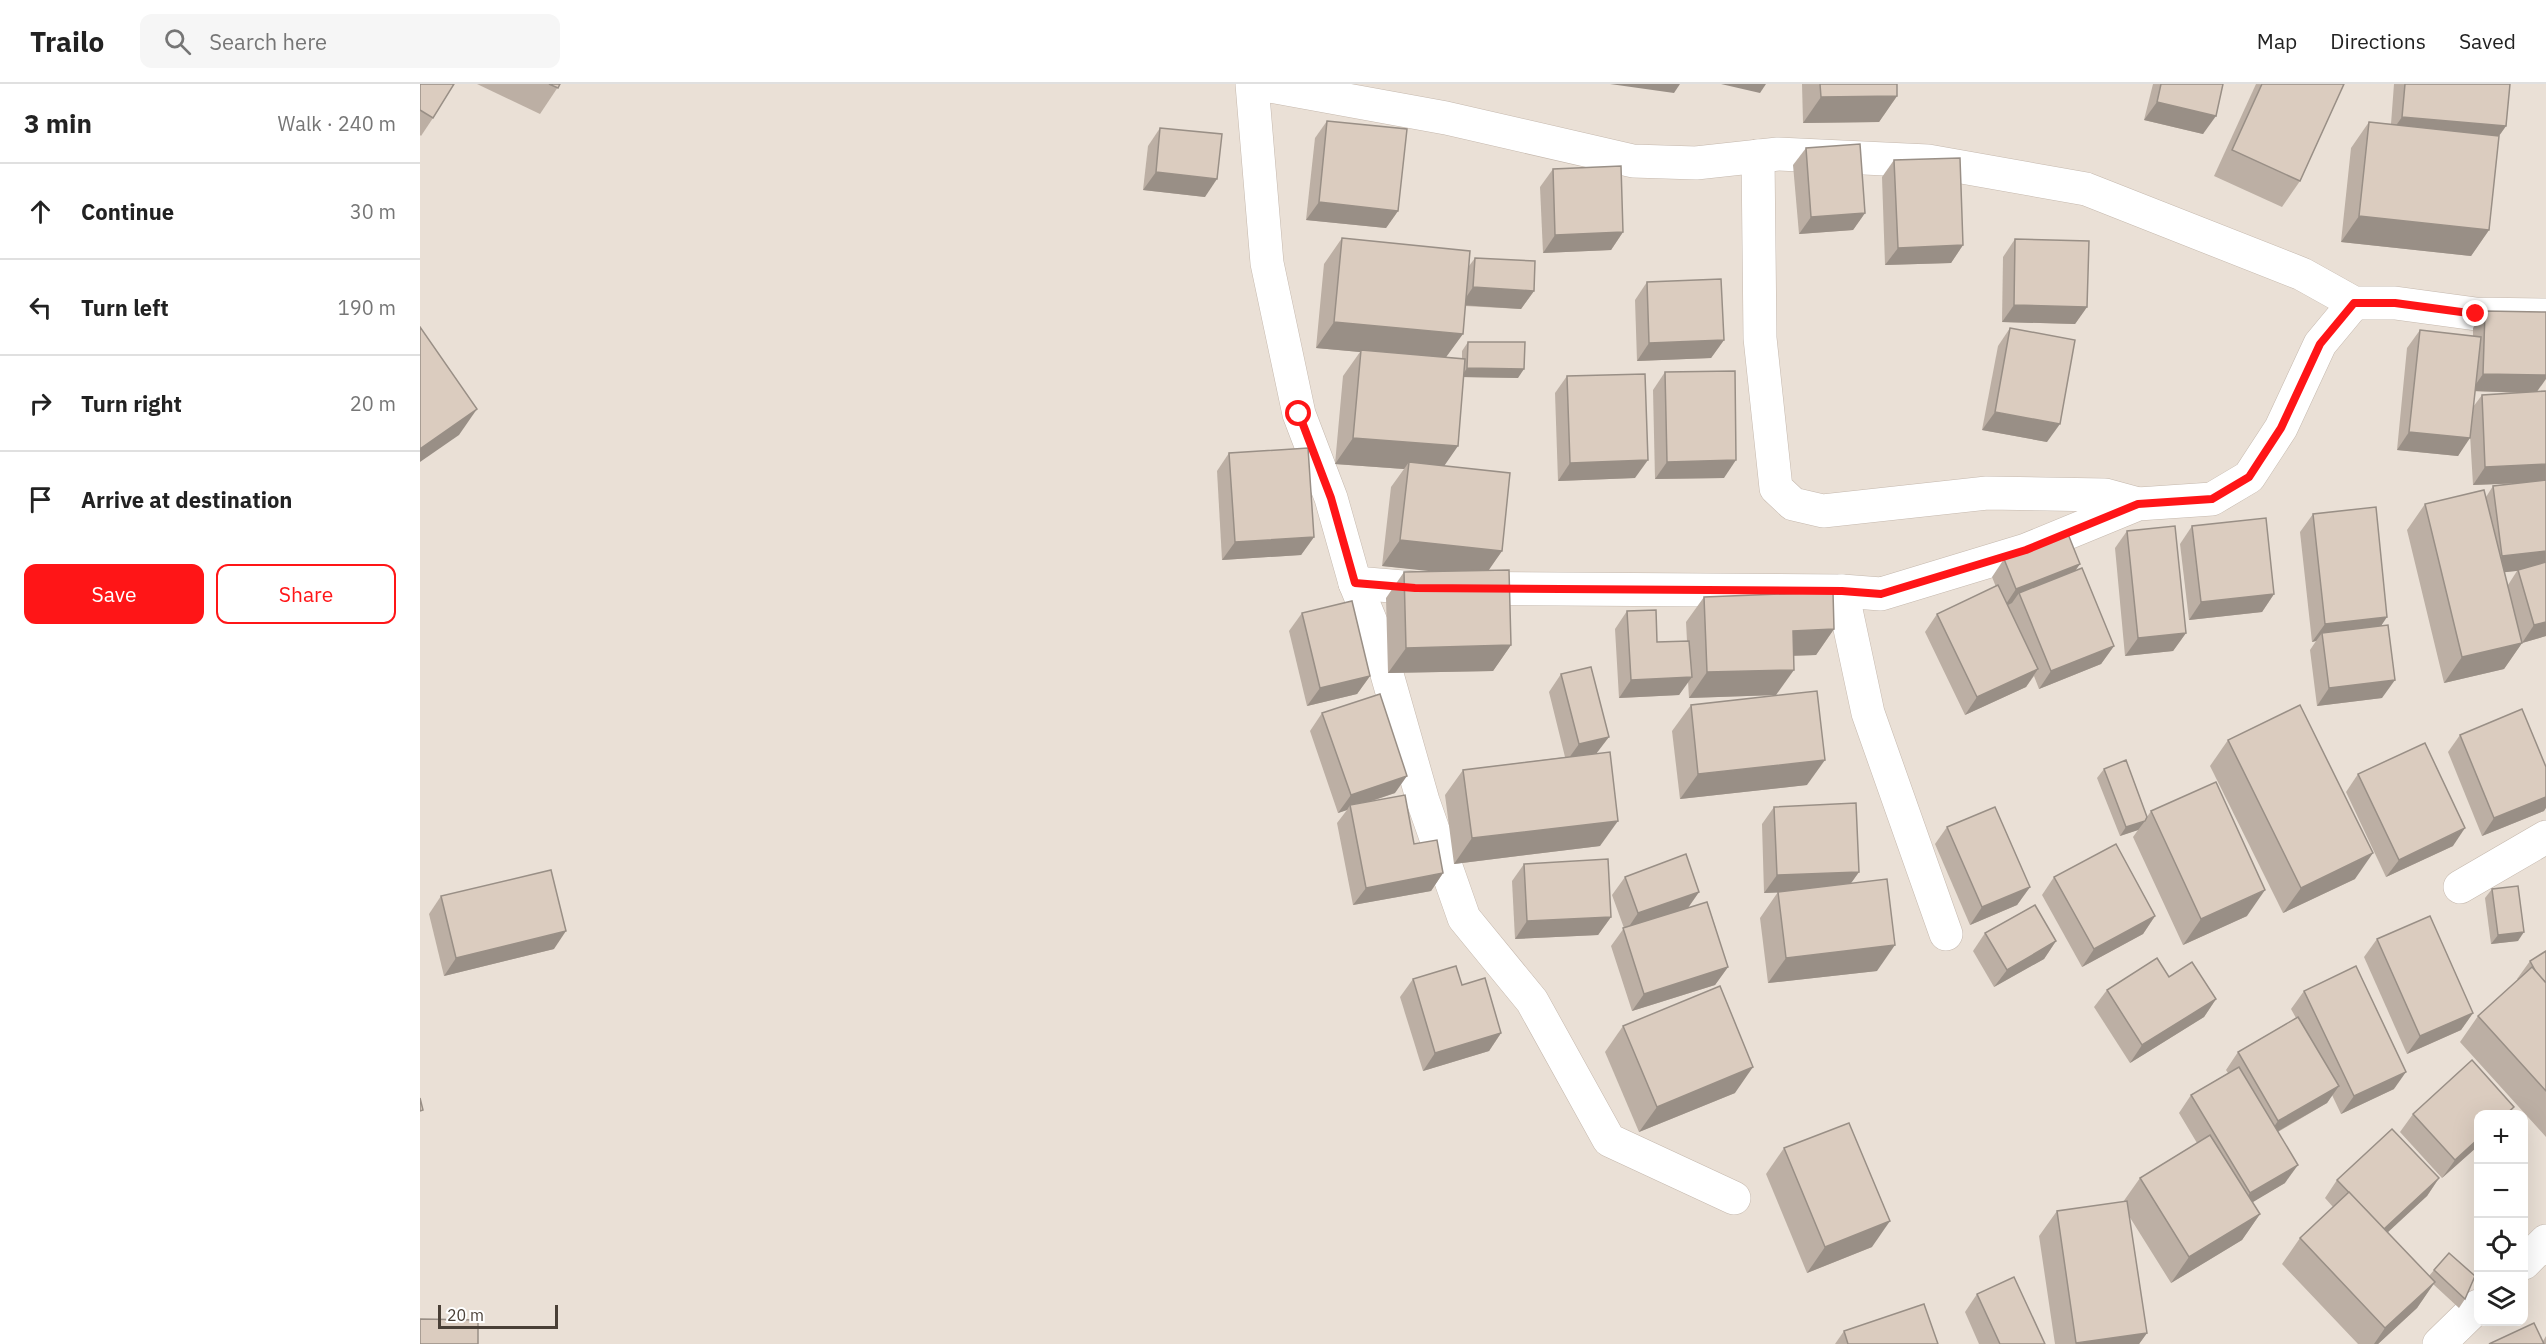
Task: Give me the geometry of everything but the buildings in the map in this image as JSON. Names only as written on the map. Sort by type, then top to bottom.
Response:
[{"type":"street","points":[[1252,84],[1267,263],[1299,414],[1331,498],[1355,583],[1375,632],[1423,801],[1464,918],[1532,1001],[1609,1140],[1734,1198]]},
{"type":"street","points":[[1259,84],[1446,118],[1633,161],[1696,163],[1778,154],[1928,161],[2086,189],[2302,274],[2354,303],[2395,303],[2476,314],[2546,315]]},
{"type":"street","points":[[1758,156],[1760,338],[1776,488],[1793,504],[1823,511],[1987,493],[2105,495],[2138,504]]},
{"type":"street","points":[[1355,583],[1415,588],[1842,591],[1881,594],[2026,550],[2138,504],[2212,499],[2249,477],[2281,428],[2320,344],[2354,303]]},
{"type":"street","points":[[1842,591],[1868,713],[1946,934]]},
{"type":"street","points":[[2460,887],[2546,837]]},
{"type":"street","points":[[2528,1258],[2546,1241]]},
{"type":"street","points":[[2439,1344],[2474,1310]]},
{"type":"shaded area","points":[[420,84],[2546,84],[2546,1344],[420,1344]]},
{"type":"route","points":[[1299,414],[1331,498],[1355,583],[1415,588],[1842,591],[1881,594],[2026,550],[2138,504],[2212,499],[2249,477],[2281,428],[2320,344],[2354,303],[2395,303],[2476,314]]}]
